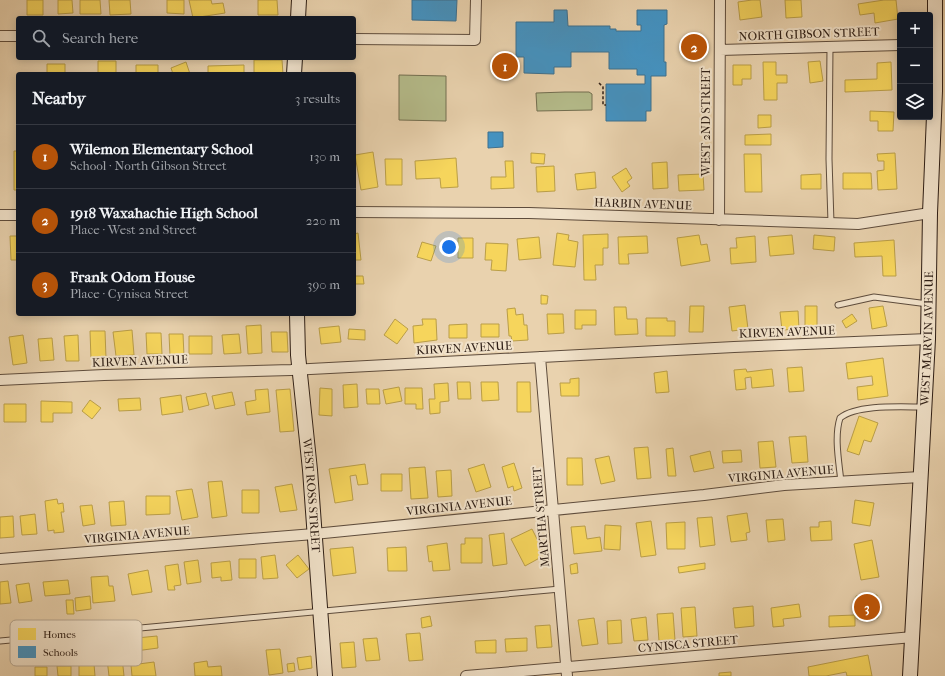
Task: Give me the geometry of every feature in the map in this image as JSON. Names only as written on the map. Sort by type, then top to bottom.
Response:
[{"type":"street","points":[[298,16],[300,0]]},
{"type":"street","points":[[356,39],[475,40],[476,0]]},
{"type":"street","name":"WEST 2ND STREET","points":[[719,220],[720,0]]},
{"type":"street","name":"WEST MARVIN AVENUE","points":[[910,676],[928,340],[930,213],[937,44],[935,0]]},
{"type":"street","points":[[0,36],[16,36]]},
{"type":"street","name":"NORTH GIBSON STREET","points":[[720,50],[897,45]]},
{"type":"street","points":[[294,72],[295,60]]},
{"type":"street","name":"HARBIN AVENUE","points":[[356,212],[529,213],[858,224],[930,213]]},
{"type":"street","points":[[0,215],[16,215]]},
{"type":"street","name":"WEST ROSS STREET","points":[[297,316],[300,370],[326,676]]},
{"type":"street","name":"KIRVEN AVENUE","points":[[0,380],[300,370],[540,357],[928,340]]},
{"type":"street","name":"MARTHA STREET","points":[[540,357],[566,672]]},
{"type":"street","name":"VIRGINIA AVENUE","points":[[0,559],[314,534],[784,486],[920,477]]},
{"type":"street","name":"CYNISCA STREET","points":[[466,676],[566,672],[913,637]]},
{"type":"lane","points":[[830,47],[828,159],[831,223]]},
{"type":"lane","points":[[838,305],[874,297],[929,304]]},
{"type":"lane","points":[[840,482],[838,442],[838,425],[840,418],[854,412],[878,408],[924,407]]},
{"type":"lane","points":[[142,628],[560,589]]},
{"type":"lane","points":[[0,641],[10,640]]},
{"type":"path","points":[[599,83],[603,87],[603,105],[606,105]]},
{"type":"green space","points":[[399,75],[446,76],[446,121],[399,120]]},
{"type":"green space","points":[[589,92],[592,94],[592,110],[537,111],[536,93]]},
{"type":"building: Homes","points":[[27,0],[43,0],[43,15],[27,15]]},
{"type":"building: Homes","points":[[58,0],[72,0],[73,13],[58,14]]},
{"type":"building: Homes","points":[[80,0],[100,0],[101,14],[80,14]]},
{"type":"building: Homes","points":[[109,0],[130,0],[131,14],[110,15]]},
{"type":"building: Homes","points":[[167,0],[184,0],[184,14],[167,13]]},
{"type":"building: Homes","points":[[189,0],[211,0],[212,4],[223,3],[225,13],[206,16],[193,16]]},
{"type":"building: Homes","points":[[258,0],[277,0],[278,15],[258,15]]},
{"type":"building: Homes","points":[[760,0],[762,17],[740,20],[738,2]]},
{"type":"building: Homes","points":[[785,0],[801,0],[802,17],[786,18]]},
{"type":"building: Homes","points":[[884,0],[896,0],[897,19],[875,23],[874,13],[860,15],[858,4]]},
{"type":"building: Homes","points":[[254,60],[282,60],[283,72],[254,72]]},
{"type":"building: Homes","points":[[98,61],[116,61],[116,72],[98,72]]},
{"type":"building: Homes","points":[[820,61],[823,81],[810,83],[808,62]]},
{"type":"building: Homes","points":[[186,62],[189,72],[172,72],[171,68]]},
{"type":"building: Homes","points":[[763,62],[776,62],[776,75],[787,75],[787,83],[777,83],[777,100],[764,100]]},
{"type":"building: Homes","points":[[891,62],[892,90],[845,92],[845,80],[877,79],[877,63]]},
{"type":"building: Homes","points":[[47,64],[65,64],[65,72],[47,72]]},
{"type":"building: Homes","points":[[136,65],[158,65],[158,72],[136,72]]},
{"type":"building: Homes","points":[[244,65],[244,72],[208,72],[208,66]]},
{"type":"building: Homes","points":[[733,65],[751,65],[751,79],[742,79],[742,85],[733,85]]},
{"type":"building: Homes","points":[[870,111],[894,112],[893,131],[878,131],[878,121],[870,121]]},
{"type":"building: Homes","points":[[758,115],[771,115],[771,127],[758,128]]},
{"type":"building: Homes","points":[[771,134],[771,145],[745,145],[745,135]]},
{"type":"building: Homes","points":[[14,151],[16,151],[16,190],[14,190]]},
{"type":"building: Homes","points":[[373,152],[378,187],[361,190],[356,155]]},
{"type":"building: Homes","points":[[531,153],[545,154],[544,164],[531,163]]},
{"type":"building: Homes","points":[[895,153],[897,189],[878,190],[877,171],[884,170],[884,161],[878,161],[877,154]]},
{"type":"building: Homes","points":[[744,154],[761,154],[762,192],[745,192]]},
{"type":"building: Homes","points":[[456,158],[458,187],[441,188],[440,178],[416,179],[415,161]]},
{"type":"building: Homes","points":[[385,159],[402,159],[402,185],[386,185]]},
{"type":"building: Homes","points":[[505,161],[513,161],[514,188],[491,189],[491,177],[506,177]]},
{"type":"building: Homes","points":[[667,162],[668,188],[653,189],[652,163]]},
{"type":"building: Homes","points":[[554,166],[555,191],[537,192],[536,167]]},
{"type":"building: Homes","points":[[626,168],[632,178],[627,182],[630,186],[622,192],[612,177]]},
{"type":"building: Homes","points":[[595,172],[596,188],[577,190],[575,174]]},
{"type":"building: Homes","points":[[843,173],[871,173],[872,189],[843,189]]},
{"type":"building: Homes","points":[[703,174],[704,190],[679,191],[678,175]]},
{"type":"building: Homes","points":[[821,174],[821,189],[801,189],[801,175]]},
{"type":"building: Homes","points":[[358,233],[361,260],[356,260],[356,234]]},
{"type":"building: Homes","points":[[557,233],[569,235],[568,240],[578,242],[575,267],[553,265]]},
{"type":"building: Homes","points":[[608,234],[608,248],[603,248],[603,265],[595,265],[596,280],[584,280],[583,235]]},
{"type":"building: Homes","points":[[699,235],[701,245],[707,244],[710,261],[681,266],[677,238]]},
{"type":"building: Homes","points":[[792,235],[794,254],[770,256],[768,237]]},
{"type":"building: Homes","points":[[814,235],[835,237],[834,251],[813,249]]},
{"type":"building: Homes","points":[[10,236],[16,236],[16,260],[11,260]]},
{"type":"building: Homes","points":[[647,236],[648,253],[628,254],[629,264],[619,264],[618,237]]},
{"type":"building: Homes","points":[[755,236],[756,262],[731,264],[730,248],[737,248],[736,238]]},
{"type":"building: Homes","points":[[539,237],[541,258],[519,260],[517,239]]},
{"type":"building: Homes","points":[[458,238],[473,238],[473,258],[458,258]]},
{"type":"building: Homes","points":[[894,240],[896,276],[883,276],[882,256],[855,257],[854,243]]},
{"type":"building: Homes","points":[[422,242],[436,246],[431,261],[417,257]]},
{"type":"building: Homes","points":[[486,243],[508,244],[506,271],[491,270],[492,260],[485,260]]},
{"type":"building: Homes","points":[[356,276],[363,276],[364,284],[356,284]]},
{"type":"building: Homes","points":[[541,295],[548,296],[547,304],[541,304]]},
{"type":"building: Homes","points":[[745,305],[748,329],[732,331],[729,307]]},
{"type":"building: Homes","points":[[690,306],[704,306],[703,332],[689,332]]},
{"type":"building: Homes","points":[[805,306],[817,306],[817,327],[805,327]]},
{"type":"building: Homes","points":[[883,306],[887,326],[872,329],[869,308]]},
{"type":"building: Homes","points":[[614,307],[626,307],[627,319],[637,319],[638,334],[615,335]]},
{"type":"building: Homes","points":[[515,308],[516,315],[523,314],[524,325],[527,325],[528,340],[512,341],[511,336],[509,336],[507,309]]},
{"type":"building: Homes","points":[[575,310],[596,310],[596,325],[582,325],[582,329],[575,329]]},
{"type":"building: Homes","points":[[798,311],[799,329],[782,330],[780,312]]},
{"type":"building: Homes","points":[[547,314],[563,314],[564,333],[548,334]]},
{"type":"building: Homes","points":[[852,314],[857,321],[846,328],[842,321]]},
{"type":"building: Homes","points":[[646,318],[667,318],[667,321],[675,321],[675,336],[646,336]]},
{"type":"building: Homes","points":[[395,319],[408,329],[397,344],[384,335]]},
{"type":"building: Homes","points":[[422,319],[436,319],[437,340],[414,343],[413,326],[423,325]]},
{"type":"building: Homes","points":[[467,324],[467,338],[449,338],[449,325]]},
{"type":"building: Homes","points":[[481,324],[499,324],[499,337],[481,337]]},
{"type":"building: Homes","points":[[261,325],[262,353],[248,354],[246,326]]},
{"type":"building: Homes","points":[[339,326],[341,342],[321,344],[319,328]]},
{"type":"building: Homes","points":[[349,329],[365,330],[365,340],[348,339]]},
{"type":"building: Homes","points":[[132,330],[134,355],[116,356],[113,332]]},
{"type":"building: Homes","points":[[90,331],[105,331],[106,358],[91,359]]},
{"type":"building: Homes","points":[[271,332],[287,332],[288,352],[272,352]]},
{"type":"building: Homes","points":[[146,333],[161,333],[162,354],[147,354]]},
{"type":"building: Homes","points":[[169,334],[183,334],[184,356],[170,356]]},
{"type":"building: Homes","points":[[239,334],[241,353],[224,354],[222,335]]},
{"type":"building: Homes","points":[[23,335],[27,363],[13,365],[9,337]]},
{"type":"building: Homes","points":[[78,335],[79,361],[66,361],[64,336]]},
{"type":"building: Homes","points":[[189,336],[212,336],[212,354],[189,354]]},
{"type":"building: Homes","points":[[52,338],[54,360],[40,361],[38,339]]},
{"type":"building: Homes","points":[[883,358],[888,396],[858,400],[857,387],[873,385],[872,376],[848,379],[846,363]]},
{"type":"building: Homes","points":[[802,367],[804,391],[789,392],[787,368]]},
{"type":"building: Homes","points":[[746,369],[747,372],[772,369],[774,386],[752,388],[751,377],[745,378],[746,389],[736,390],[734,370]]},
{"type":"building: Homes","points":[[667,371],[669,392],[656,393],[654,373]]},
{"type":"building: Homes","points":[[579,378],[579,396],[561,396],[560,383],[570,383],[570,379]]},
{"type":"building: Homes","points":[[457,382],[470,382],[471,399],[458,399]]},
{"type":"building: Homes","points":[[481,382],[498,382],[499,400],[482,401]]},
{"type":"building: Homes","points":[[517,382],[530,382],[531,412],[517,412]]},
{"type":"building: Homes","points":[[448,383],[449,401],[440,402],[440,413],[430,414],[429,399],[435,399],[434,384]]},
{"type":"building: Homes","points":[[357,384],[358,407],[344,408],[343,385]]},
{"type":"building: Homes","points":[[399,387],[402,401],[386,404],[383,390]]},
{"type":"building: Homes","points":[[320,388],[332,389],[332,416],[319,415]]},
{"type":"building: Homes","points":[[405,388],[422,388],[423,409],[416,409],[416,404],[405,404]]},
{"type":"building: Homes","points":[[268,389],[270,412],[247,415],[245,402],[256,400],[255,390]]},
{"type":"building: Homes","points":[[290,389],[294,431],[280,432],[276,390]]},
{"type":"building: Homes","points":[[366,389],[379,389],[380,404],[367,404]]},
{"type":"building: Homes","points":[[232,392],[235,405],[215,409],[212,396]]},
{"type":"building: Homes","points":[[206,393],[209,405],[189,410],[186,397]]},
{"type":"building: Homes","points":[[181,395],[183,412],[162,415],[160,398]]},
{"type":"building: Homes","points":[[140,398],[141,410],[119,411],[118,399]]},
{"type":"building: Homes","points":[[90,400],[101,408],[92,419],[82,411]]},
{"type":"building: Homes","points":[[41,401],[72,402],[72,413],[53,413],[53,422],[41,422]]},
{"type":"building: Homes","points":[[4,404],[26,404],[26,422],[4,422]]},
{"type":"building: Homes","points":[[859,416],[878,423],[871,442],[864,440],[859,455],[847,451]]},
{"type":"building: Homes","points":[[806,436],[808,462],[792,463],[789,437]]},
{"type":"building: Homes","points":[[773,441],[776,467],[760,468],[758,442]]},
{"type":"building: Homes","points":[[648,447],[651,478],[637,479],[634,448]]},
{"type":"building: Homes","points":[[673,448],[676,476],[668,476],[666,449]]},
{"type":"building: Homes","points":[[741,450],[742,462],[723,463],[722,451]]},
{"type":"building: Homes","points":[[710,451],[714,468],[694,472],[690,456]]},
{"type":"building: Homes","points":[[609,456],[615,481],[601,484],[595,459]]},
{"type":"building: Homes","points":[[567,458],[582,458],[583,485],[567,485]]},
{"type":"building: Homes","points":[[514,463],[522,488],[514,491],[513,486],[508,488],[502,467]]},
{"type":"building: Homes","points":[[365,464],[368,484],[358,485],[356,475],[350,476],[353,500],[335,503],[329,469]]},
{"type":"building: Homes","points":[[484,464],[491,487],[476,492],[468,469]]},
{"type":"building: Homes","points":[[425,467],[428,498],[411,499],[409,468]]},
{"type":"building: Homes","points":[[451,470],[452,496],[438,497],[436,471]]},
{"type":"building: Homes","points":[[381,474],[402,474],[402,491],[381,491]]},
{"type":"building: Homes","points":[[222,481],[227,516],[212,518],[208,482]]},
{"type":"building: Homes","points":[[292,484],[297,510],[280,512],[275,487]]},
{"type":"building: Homes","points":[[192,489],[198,517],[182,520],[176,491]]},
{"type":"building: Homes","points":[[242,490],[259,490],[259,513],[242,513]]},
{"type":"building: Homes","points":[[146,496],[170,496],[170,514],[146,515]]},
{"type":"building: Homes","points":[[57,499],[58,504],[63,503],[64,512],[61,512],[64,532],[54,533],[54,530],[48,531],[45,501]]},
{"type":"building: Homes","points":[[855,500],[874,503],[870,526],[852,523]]},
{"type":"building: Homes","points":[[124,501],[126,525],[111,526],[109,502]]},
{"type":"building: Homes","points":[[92,505],[95,524],[83,526],[80,506]]},
{"type":"building: Homes","points":[[747,513],[750,532],[746,533],[747,540],[731,542],[727,516]]},
{"type":"building: Homes","points":[[35,514],[37,534],[22,535],[20,516]]},
{"type":"building: Homes","points":[[13,516],[14,537],[0,538],[0,517]]},
{"type":"building: Homes","points":[[712,517],[715,545],[700,547],[697,518]]},
{"type":"building: Homes","points":[[783,519],[785,540],[768,542],[766,520]]},
{"type":"building: Homes","points":[[651,521],[656,555],[641,557],[636,523]]},
{"type":"building: Homes","points":[[831,521],[832,540],[811,541],[810,527],[819,527],[819,522]]},
{"type":"building: Homes","points":[[685,522],[685,549],[667,549],[666,523]]},
{"type":"building: Homes","points":[[605,525],[621,526],[620,550],[604,549]]},
{"type":"building: Homes","points":[[585,526],[587,539],[600,537],[602,551],[574,554],[571,527]]},
{"type":"building: Homes","points":[[532,529],[545,555],[525,566],[511,539]]},
{"type":"building: Homes","points":[[504,533],[507,564],[493,566],[489,535]]},
{"type":"building: Homes","points":[[465,538],[482,538],[482,563],[461,563],[461,544],[465,544]]},
{"type":"building: Homes","points":[[872,540],[879,577],[861,580],[854,544]]},
{"type":"building: Homes","points":[[447,543],[450,570],[433,571],[432,561],[429,562],[427,546]]},
{"type":"building: Homes","points":[[353,547],[356,573],[333,576],[330,549]]},
{"type":"building: Homes","points":[[406,547],[407,571],[388,571],[387,548]]},
{"type":"building: Homes","points":[[275,555],[278,578],[263,579],[261,557]]},
{"type":"building: Homes","points":[[298,555],[309,569],[297,578],[286,565]]},
{"type":"building: Homes","points":[[239,559],[256,559],[256,578],[239,578]]},
{"type":"building: Homes","points":[[198,560],[201,582],[187,584],[184,562]]},
{"type":"building: Homes","points":[[230,561],[232,580],[221,581],[221,577],[212,578],[211,563]]},
{"type":"building: Homes","points":[[577,563],[578,573],[571,574],[570,565]]},
{"type":"building: Homes","points":[[705,563],[705,569],[679,573],[678,567]]},
{"type":"building: Homes","points":[[178,564],[181,585],[174,586],[175,590],[168,590],[165,566]]},
{"type":"building: Homes","points":[[148,570],[152,592],[132,595],[128,574]]},
{"type":"building: Homes","points":[[108,576],[109,586],[113,586],[115,601],[93,603],[91,577]]},
{"type":"building: Homes","points":[[68,580],[70,594],[45,596],[43,582]]},
{"type":"building: Homes","points":[[8,581],[11,603],[0,604],[0,582]]},
{"type":"building: Homes","points":[[29,583],[32,601],[19,603],[16,585]]},
{"type":"building: Homes","points":[[877,595],[878,618],[857,619],[856,596]]},
{"type":"building: Homes","points":[[90,596],[91,609],[76,611],[75,598]]},
{"type":"building: Homes","points":[[66,600],[73,600],[74,614],[67,614]]},
{"type":"building: Homes","points":[[799,604],[801,617],[783,619],[784,626],[773,627],[771,608]]},
{"type":"building: Homes","points":[[753,606],[754,626],[735,628],[733,608]]},
{"type":"building: Homes","points":[[695,607],[697,636],[683,637],[681,608]]},
{"type":"building: Homes","points":[[673,613],[675,640],[659,641],[657,614]]},
{"type":"building: Homes","points":[[855,615],[855,626],[829,627],[829,616]]},
{"type":"building: Homes","points":[[430,616],[432,626],[422,628],[421,618]]},
{"type":"building: Homes","points":[[646,617],[648,640],[634,641],[631,619]]},
{"type":"building: Homes","points":[[594,618],[598,644],[582,646],[578,620]]},
{"type":"building: Homes","points":[[621,620],[622,643],[608,644],[607,621]]},
{"type":"building: Homes","points":[[550,625],[552,647],[537,648],[535,626]]},
{"type":"building: Homes","points":[[420,633],[423,660],[409,661],[406,634]]},
{"type":"building: Homes","points":[[157,636],[158,648],[142,650],[142,637]]},
{"type":"building: Homes","points":[[377,638],[380,660],[366,661],[363,639]]},
{"type":"building: Homes","points":[[527,638],[527,651],[506,652],[505,639]]},
{"type":"building: Homes","points":[[496,640],[496,653],[476,653],[475,641]]},
{"type":"building: Homes","points":[[354,642],[356,667],[342,668],[340,643]]},
{"type":"building: Homes","points":[[280,649],[283,673],[269,675],[266,650]]},
{"type":"building: Homes","points":[[868,655],[872,676],[847,676],[846,672],[826,676],[809,676],[808,667]]},
{"type":"building: Homes","points":[[311,656],[312,668],[299,670],[297,658]]},
{"type":"building: Homes","points":[[207,661],[208,667],[221,666],[222,676],[195,676],[194,663]]},
{"type":"building: Homes","points":[[154,662],[156,676],[132,676],[131,666],[142,666],[142,664]]},
{"type":"building: Homes","points":[[294,663],[295,671],[288,672],[287,664]]},
{"type":"building: Homes","points":[[57,666],[71,666],[71,676],[58,676]]},
{"type":"building: Homes","points":[[79,666],[94,666],[95,676],[79,676]]},
{"type":"building: Homes","points":[[108,666],[123,666],[124,676],[109,676]]},
{"type":"building: Homes","points":[[35,667],[47,667],[47,676],[35,676]]},
{"type":"building: Homes","points":[[731,672],[731,676],[719,676],[719,673]]},
{"type":"building: Schools","points":[[412,0],[457,0],[456,21],[412,20]]},
{"type":"building: Schools","points":[[554,10],[567,10],[568,26],[610,26],[610,29],[616,29],[616,31],[641,31],[641,25],[637,25],[637,10],[667,10],[667,24],[664,25],[664,62],[666,62],[666,76],[651,76],[651,111],[646,111],[646,121],[606,121],[606,84],[645,84],[645,75],[637,75],[637,69],[609,69],[609,52],[571,52],[571,67],[554,67],[554,74],[524,73],[524,57],[516,57],[516,22],[554,22]]},
{"type":"building: Schools","points":[[488,132],[503,132],[503,147],[488,148]]},
{"type":"place","name":"1918 Waxahachie High School","points":[[694,47]]},
{"type":"place","name":"Wilemon Elementary School","points":[[505,66]]},
{"type":"place","name":"Frank Odom House","points":[[867,607]]}]
